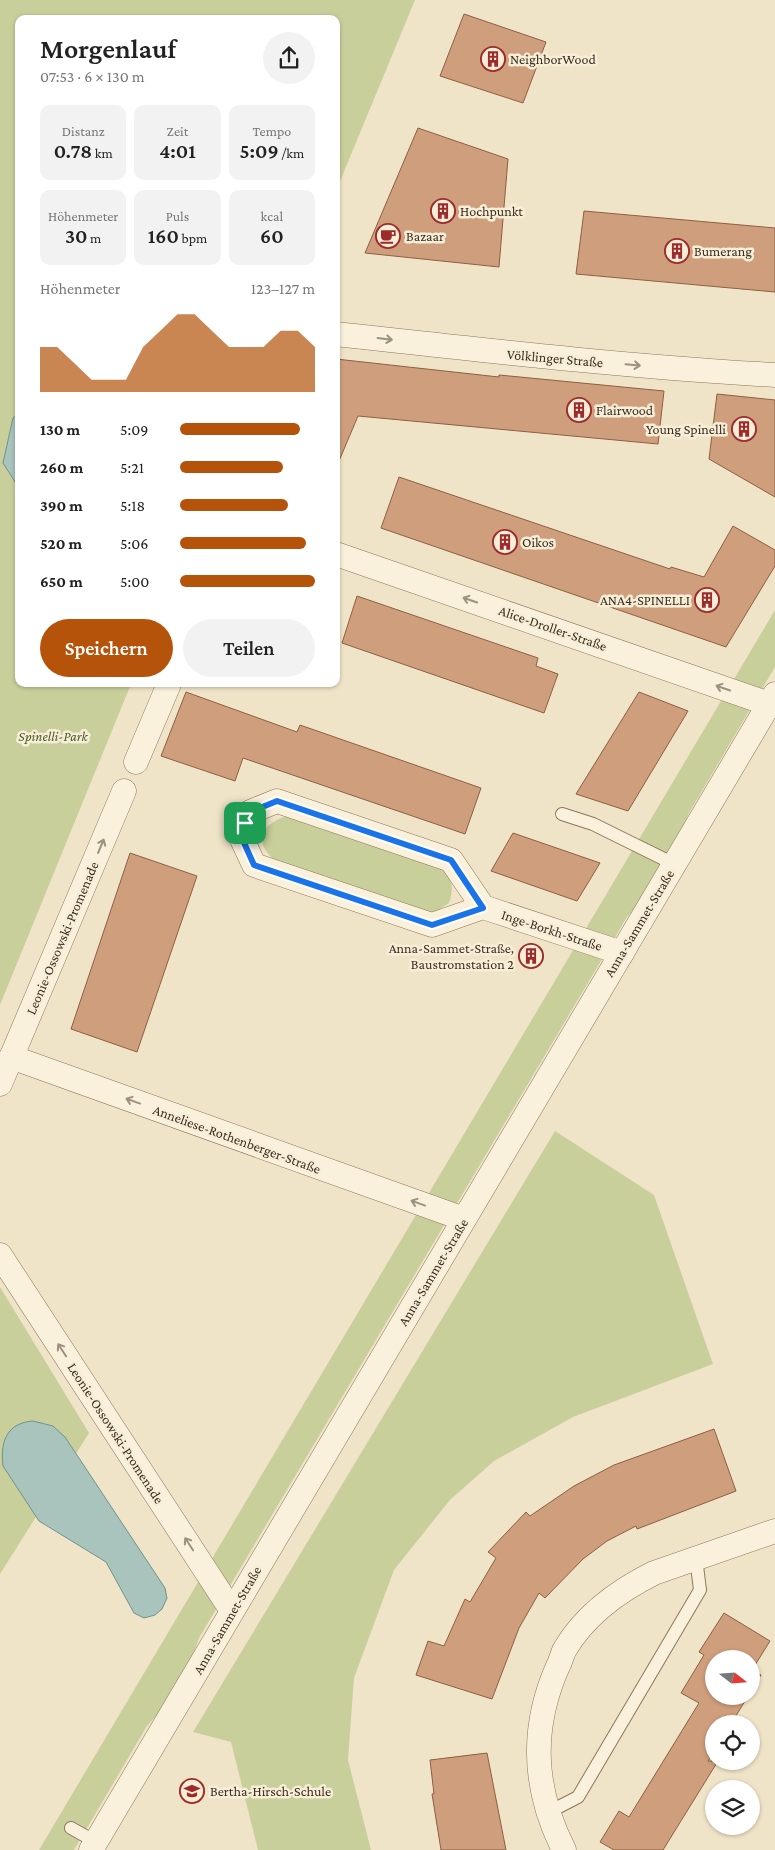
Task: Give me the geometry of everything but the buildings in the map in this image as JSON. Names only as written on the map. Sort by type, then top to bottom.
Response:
[{"type":"street","name":"Völklinger Straße","points":[[340,334],[692,371],[775,375]]},
{"type":"street","name":"Alice-Droller-Straße","points":[[340,555],[772,699]]},
{"type":"street","points":[[136,762],[168,687]]},
{"type":"street","name":"Anna-Sammet-Straße","points":[[94,1846],[772,699]]},
{"type":"street","name":"Leonie-Ossowski-Promenade","points":[[0,1084],[124,791]]},
{"type":"street","name":"Inge-Borkh-Straße","points":[[483,908],[451,860],[277,801],[250,812],[245,823],[241,836],[254,865],[432,925],[483,908],[622,953]]},
{"type":"street","name":"Anneliese-Rothenberger-Straße","points":[[11,1058],[464,1220]]},
{"type":"street","name":"Leonie-Ossowski-Promenade","points":[[0,1255],[232,1611]]},
{"type":"street","points":[[564,1850],[547,1813],[540,1769],[539,1731],[545,1698],[565,1649],[599,1610],[624,1589],[654,1573],[775,1531]]},
{"type":"lane","points":[[562,814],[593,824],[674,864]]},
{"type":"lane","points":[[547,1813],[578,1797],[700,1590],[696,1558]]},
{"type":"lane","points":[[71,1828],[94,1846]]},
{"type":"green space","name":"Spinelli-Park","points":[[0,0],[415,0],[340,181],[340,15],[15,15],[15,687],[130,687],[0,1005]]},
{"type":"green space","points":[[775,610],[775,667],[689,813],[662,868],[627,917],[199,1638],[178,1685],[147,1726],[74,1850],[39,1850]]},
{"type":"green space","points":[[287,816],[441,868],[448,876],[451,884],[452,893],[449,903],[434,913],[426,913],[274,860],[263,846],[263,833],[272,823]]},
{"type":"green space","points":[[555,1131],[654,1195],[713,1364],[573,1417],[494,1461],[450,1500],[394,1570],[354,1678],[348,1760],[371,1850],[258,1850],[231,1742],[193,1732]]},
{"type":"green space","points":[[0,1287],[89,1433],[0,1574]]},
{"type":"water","points":[[15,416],[15,482],[3,463],[13,418]]},
{"type":"water","points":[[33,1421],[53,1426],[65,1437],[165,1588],[167,1598],[162,1609],[155,1615],[144,1618],[134,1613],[106,1562],[39,1521],[3,1466],[4,1441],[7,1435],[17,1425]]},
{"type":"place","name":"NeighborWood","points":[[493,59]]},
{"type":"place","name":"Hochpunkt","points":[[443,211]]},
{"type":"place","name":"Bazaar","points":[[388,236]]},
{"type":"place","name":"Bumerang","points":[[677,251]]},
{"type":"place","name":"Flairwood","points":[[579,410]]},
{"type":"place","name":"Young Spinelli","points":[[744,429]]},
{"type":"place","name":"Oikos","points":[[505,542]]},
{"type":"place","name":"ANA4-SPINELLI","points":[[707,600]]},
{"type":"place","name":"Anna-Sammet-Straße, Baustromstation 2","points":[[531,956]]},
{"type":"place","name":"Bertha-Hirsch-Schule","points":[[192,1791]]},
{"type":"route","points":[[277,801],[451,860],[483,908],[432,925],[254,865],[241,836],[245,823],[250,812],[277,801]]}]
